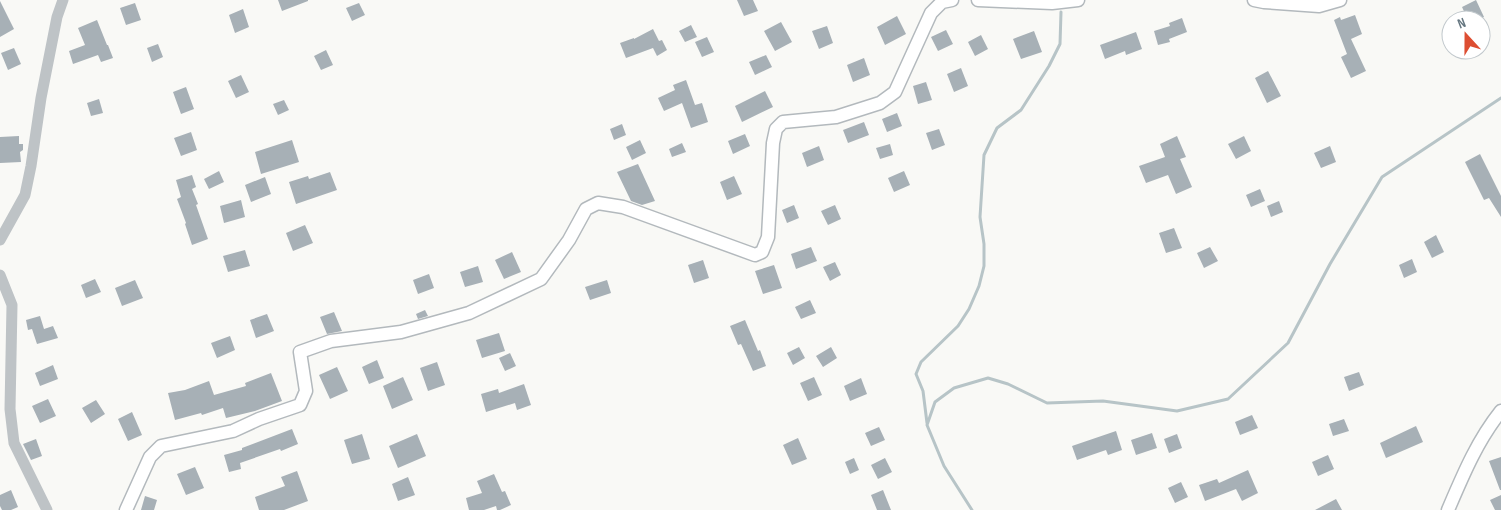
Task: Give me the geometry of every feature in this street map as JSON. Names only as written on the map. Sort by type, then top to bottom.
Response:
[{"type":"main road","points":[[126,510],[150,457],[161,446],[233,431],[259,419],[300,406],[306,391],[300,352],[331,341],[401,332],[469,313],[541,278],[569,240],[586,209],[598,203],[623,207],[755,255],[762,252],[768,237],[773,143],[776,129],[783,122],[836,117],[880,102],[895,92],[931,13],[942,2],[952,0]]},
{"type":"main road","points":[[978,0],[1052,3],[1078,0]]},
{"type":"main road","points":[[1254,0],[1319,6],[1340,0]]},
{"type":"main road","points":[[1448,510],[1468,463],[1486,429],[1501,411]]},
{"type":"street","points":[[0,240],[25,195],[32,166],[41,98],[57,17],[63,0]]},
{"type":"street","points":[[0,275],[12,305],[10,409],[14,443],[47,510]]},
{"type":"building","points":[[278,0],[308,0],[308,1],[282,11]]},
{"type":"building","points":[[737,0],[753,0],[758,11],[744,16]]},
{"type":"building","points":[[1476,0],[1481,10],[1463,10],[1462,7]]},
{"type":"building","points":[[0,1],[14,29],[0,37]]},
{"type":"building","points":[[135,3],[141,20],[126,25],[120,8]]},
{"type":"building","points":[[359,3],[365,15],[352,21],[346,8]]},
{"type":"building","points":[[243,9],[249,27],[235,33],[229,15]]},
{"type":"building","points":[[1355,15],[1362,34],[1351,39],[1366,71],[1351,78],[1341,57],[1347,54],[1334,20],[1340,17],[1341,20]]},
{"type":"building","points":[[897,16],[906,34],[885,45],[877,27]]},
{"type":"building","points":[[1182,18],[1187,32],[1169,39],[1170,42],[1158,45],[1154,31],[1170,26],[1169,23]]},
{"type":"building","points":[[97,20],[113,58],[101,62],[98,55],[73,64],[69,51],[85,45],[78,28]]},
{"type":"building","points":[[781,22],[792,42],[775,51],[764,31]]},
{"type":"building","points":[[691,25],[697,37],[685,42],[679,31]]},
{"type":"building","points":[[827,26],[833,43],[819,49],[812,31]]},
{"type":"building","points":[[653,29],[659,41],[662,40],[667,50],[657,56],[653,48],[626,58],[620,43],[634,39]]},
{"type":"building","points":[[946,30],[953,44],[938,51],[931,37]]},
{"type":"building","points":[[1034,31],[1042,52],[1021,59],[1013,39]]},
{"type":"building","points":[[1136,32],[1142,49],[1126,55],[1125,51],[1105,59],[1100,45]]},
{"type":"building","points":[[981,35],[988,49],[975,56],[968,42]]},
{"type":"building","points":[[707,37],[714,52],[702,57],[695,42]]},
{"type":"building","points":[[158,44],[163,57],[152,62],[147,48]]},
{"type":"building","points":[[14,48],[21,64],[8,70],[1,53]]},
{"type":"building","points":[[326,50],[333,65],[321,70],[314,56]]},
{"type":"building","points":[[766,55],[772,67],[755,75],[749,62]]},
{"type":"building","points":[[864,58],[870,75],[853,82],[847,65]]},
{"type":"building","points":[[961,68],[968,86],[954,92],[947,74]]},
{"type":"building","points":[[1268,71],[1281,96],[1267,103],[1255,78]]},
{"type":"building","points":[[241,75],[249,92],[236,98],[228,81]]},
{"type":"building","points":[[686,80],[695,105],[702,103],[708,122],[691,128],[682,103],[664,111],[658,98],[675,90],[673,85]]},
{"type":"building","points":[[926,82],[932,100],[918,104],[913,86]]},
{"type":"building","points":[[186,87],[194,109],[181,114],[173,92]]},
{"type":"building","points":[[765,91],[773,107],[742,122],[735,106]]},
{"type":"building","points":[[99,99],[103,113],[91,116],[87,103]]},
{"type":"building","points":[[284,100],[289,110],[278,115],[273,104]]},
{"type":"building","points":[[897,113],[902,126],[887,132],[882,119]]},
{"type":"building","points":[[864,122],[869,135],[848,143],[843,130]]},
{"type":"building","points":[[622,124],[626,135],[614,140],[610,129]]},
{"type":"building","points":[[939,129],[945,145],[932,150],[926,133]]},
{"type":"building","points":[[191,132],[197,150],[181,156],[174,138]]},
{"type":"building","points":[[745,134],[750,146],[733,154],[728,141]]},
{"type":"building","points":[[19,136],[19,144],[23,144],[23,150],[20,152],[21,162],[0,163],[0,137]]},
{"type":"building","points":[[1177,136],[1186,157],[1180,159],[1192,187],[1176,194],[1168,175],[1146,183],[1139,166],[1165,157],[1160,144]]},
{"type":"building","points":[[1244,136],[1251,151],[1236,159],[1228,144]]},
{"type":"building","points":[[292,140],[299,162],[261,174],[255,152]]},
{"type":"building","points":[[640,140],[646,153],[632,160],[626,147]]},
{"type":"building","points":[[682,143],[686,152],[672,157],[669,149]]},
{"type":"building","points":[[890,144],[893,155],[880,159],[876,148]]},
{"type":"building","points":[[819,146],[824,160],[807,167],[802,153]]},
{"type":"building","points":[[1330,146],[1336,162],[1321,168],[1314,153]]},
{"type":"building","points":[[1480,154],[1501,196],[1501,217],[1489,198],[1484,200],[1465,162]]},
{"type":"building","points":[[638,164],[655,201],[642,205],[631,201],[617,172]]},
{"type":"building","points":[[219,171],[224,182],[209,189],[204,179]]},
{"type":"building","points":[[904,171],[910,185],[894,192],[888,178]]},
{"type":"building","points":[[330,172],[337,190],[296,204],[289,182],[308,176],[309,179]]},
{"type":"building","points":[[192,175],[196,187],[192,189],[198,204],[196,205],[208,239],[192,245],[177,199],[181,197],[176,180]]},
{"type":"building","points":[[734,176],[742,194],[727,200],[720,182]]},
{"type":"building","points":[[265,177],[271,194],[251,202],[245,185]]},
{"type":"building","points":[[1260,189],[1265,201],[1251,207],[1246,195]]},
{"type":"building","points":[[241,200],[245,217],[224,223],[220,206]]},
{"type":"building","points":[[1279,201],[1283,212],[1271,217],[1267,206]]},
{"type":"building","points":[[794,205],[799,218],[787,223],[782,210]]},
{"type":"building","points":[[835,205],[841,219],[828,225],[821,211]]},
{"type":"building","points":[[305,225],[313,243],[293,251],[286,233]]},
{"type":"building","points":[[1174,228],[1182,248],[1166,253],[1159,233]]},
{"type":"building","points":[[1436,235],[1444,252],[1432,258],[1424,242]]},
{"type":"building","points":[[811,247],[817,261],[796,269],[791,254]]},
{"type":"building","points":[[1210,247],[1218,261],[1204,268],[1197,253]]},
{"type":"building","points":[[245,250],[250,266],[228,272],[223,256]]},
{"type":"building","points":[[512,252],[521,272],[504,279],[495,260]]},
{"type":"building","points":[[1412,259],[1417,272],[1404,278],[1399,265]]},
{"type":"building","points":[[703,260],[709,278],[694,283],[688,265]]},
{"type":"building","points":[[835,262],[841,275],[830,281],[823,267]]},
{"type":"building","points":[[774,265],[782,288],[763,294],[755,271]]},
{"type":"building","points":[[478,266],[483,282],[465,287],[460,272]]},
{"type":"building","points":[[429,274],[434,288],[418,294],[413,280]]},
{"type":"building","points":[[95,279],[101,292],[86,298],[81,285]]},
{"type":"building","points":[[135,280],[143,298],[122,306],[115,288]]},
{"type":"building","points":[[607,280],[611,293],[590,300],[585,287]]},
{"type":"building","points":[[810,300],[816,313],[801,319],[795,307]]},
{"type":"building","points":[[425,310],[428,316],[418,319],[416,314]]},
{"type":"building","points":[[334,312],[342,331],[327,334],[320,317]]},
{"type":"building","points":[[267,314],[274,331],[256,338],[250,320]]},
{"type":"building","points":[[40,316],[44,329],[53,326],[58,338],[37,344],[32,329],[28,330],[26,320]]},
{"type":"building","points":[[745,320],[766,366],[753,371],[741,344],[738,345],[730,326]]},
{"type":"building","points":[[499,333],[505,351],[482,358],[476,340]]},
{"type":"building","points":[[230,336],[235,350],[217,358],[211,343]]},
{"type":"building","points":[[799,347],[805,358],[793,365],[787,353]]},
{"type":"building","points":[[831,347],[837,358],[823,367],[816,356]]},
{"type":"building","points":[[510,353],[516,366],[505,371],[499,358]]},
{"type":"building","points":[[377,360],[384,378],[369,384],[362,367]]},
{"type":"building","points":[[437,362],[445,385],[428,391],[420,368]]},
{"type":"building","points":[[53,365],[58,379],[40,386],[35,373]]},
{"type":"building","points":[[337,367],[348,391],[330,399],[319,375]]},
{"type":"building","points":[[1359,372],[1364,385],[1349,391],[1344,377]]},
{"type":"building","points":[[271,373],[282,401],[255,411],[226,418],[223,408],[202,415],[201,413],[175,420],[168,393],[185,390],[209,381],[214,395],[246,386],[245,383]]},
{"type":"building","points":[[403,377],[413,400],[392,409],[383,386]]},
{"type":"building","points":[[814,377],[822,395],[808,401],[800,383]]},
{"type":"building","points":[[861,378],[867,394],[850,401],[844,386]]},
{"type":"building","points":[[524,384],[531,405],[517,410],[515,403],[486,412],[481,394],[498,389],[499,393]]},
{"type":"building","points":[[48,399],[56,416],[40,423],[32,406]]},
{"type":"building","points":[[96,400],[105,414],[91,423],[82,408]]},
{"type":"building","points":[[132,412],[142,435],[128,441],[118,419]]},
{"type":"building","points":[[1252,415],[1258,428],[1240,435],[1235,422]]},
{"type":"building","points":[[1344,419],[1349,431],[1333,436],[1329,424]]},
{"type":"building","points":[[1416,426],[1423,442],[1386,458],[1380,443]]},
{"type":"building","points":[[879,427],[885,440],[871,446],[865,433]]},
{"type":"building","points":[[292,429],[298,444],[240,463],[241,469],[229,472],[224,455],[242,450],[242,448]]},
{"type":"building","points":[[1116,431],[1122,450],[1108,455],[1106,450],[1077,460],[1072,446]]},
{"type":"building","points":[[1152,433],[1157,448],[1136,455],[1131,440]]},
{"type":"building","points":[[362,434],[370,459],[352,464],[344,440]]},
{"type":"building","points":[[417,434],[426,456],[398,468],[389,446]]},
{"type":"building","points":[[1177,434],[1182,448],[1169,453],[1164,439]]},
{"type":"building","points":[[798,438],[807,459],[792,465],[783,445]]},
{"type":"building","points":[[36,439],[42,456],[31,460],[23,444]]},
{"type":"building","points":[[1328,455],[1334,469],[1318,476],[1312,462]]},
{"type":"building","points":[[1501,457],[1501,490],[1500,490],[1489,461]]},
{"type":"building","points":[[854,458],[859,470],[850,474],[845,462]]},
{"type":"building","points":[[885,458],[892,472],[878,479],[871,465]]},
{"type":"building","points":[[195,467],[204,488],[186,495],[177,474]]},
{"type":"building","points":[[1248,470],[1258,493],[1242,501],[1236,489],[1205,501],[1199,485],[1217,479],[1219,483]]},
{"type":"building","points":[[297,471],[308,501],[284,510],[259,510],[255,497],[285,486],[281,477]]},
{"type":"building","points":[[494,474],[502,492],[505,491],[511,505],[500,510],[497,510],[496,506],[484,510],[469,510],[466,498],[482,493],[477,481]]},
{"type":"building","points":[[408,477],[415,495],[398,501],[392,484]]},
{"type":"building","points":[[1181,482],[1188,497],[1175,503],[1168,488]]},
{"type":"building","points":[[11,490],[18,507],[11,510],[2,510],[0,495]]},
{"type":"building","points":[[883,490],[891,510],[877,510],[871,495]]},
{"type":"building","points":[[1501,495],[1501,510],[1495,510],[1490,500]]},
{"type":"building","points":[[145,496],[157,500],[154,510],[141,510]]},
{"type":"building","points":[[1336,499],[1342,510],[1315,510]]},
{"type":"waterway","points":[[927,423],[923,391],[916,374],[921,362],[958,326],[969,309],[979,286],[984,266],[984,244],[980,217],[984,155],[997,128],[1021,110],[1049,66],[1060,44],[1061,12]]},
{"type":"waterway","points":[[972,510],[944,466],[927,425],[935,402],[954,388],[988,378],[1008,384],[1047,403],[1103,401],[1177,411],[1228,399],[1288,343],[1330,264],[1382,177],[1501,98]]}]
